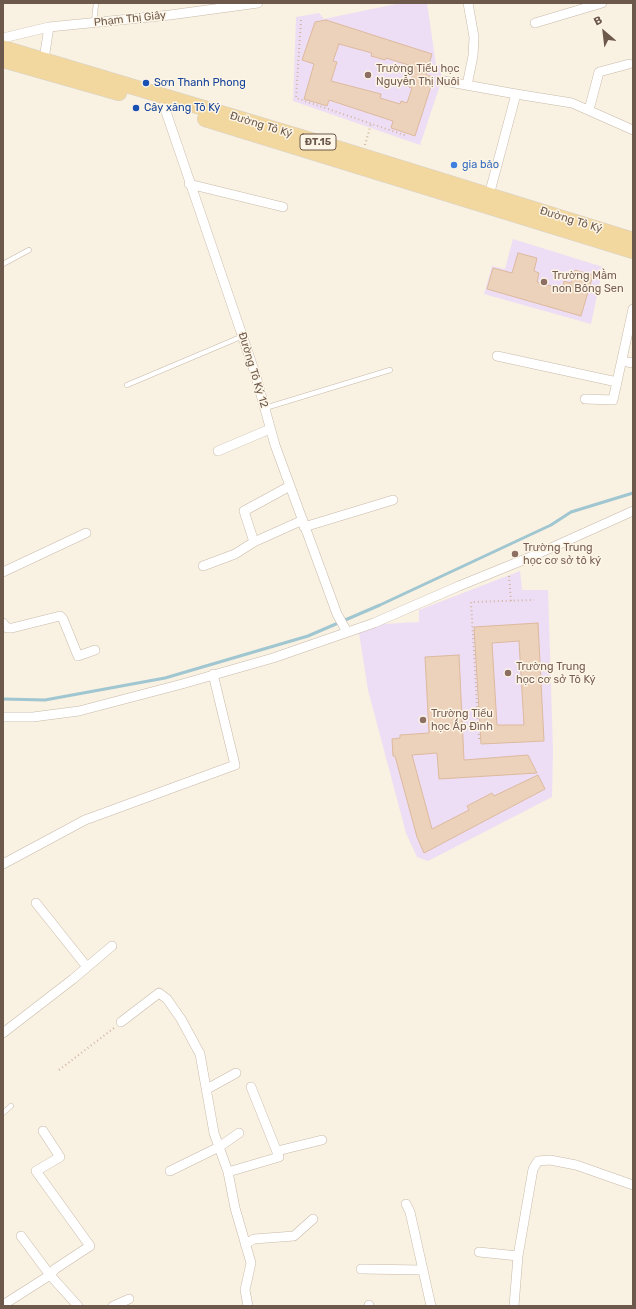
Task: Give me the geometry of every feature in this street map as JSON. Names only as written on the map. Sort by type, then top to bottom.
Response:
[{"type":"main road","name":"Đường Tô Ký","points":[[3,48],[362,156],[633,251]]},
{"type":"main road","name":"Đường Tô Ký","points":[[3,60],[487,200],[633,240]]},
{"type":"street","name":"Phạm Thị Giây","points":[[3,38],[49,27],[203,7],[258,3]]},
{"type":"street","points":[[467,85],[473,56],[474,37],[468,3]]},
{"type":"street","points":[[535,23],[602,3]]},
{"type":"street","points":[[44,60],[49,27]]},
{"type":"street","points":[[589,110],[599,72],[629,64]]},
{"type":"street","points":[[444,81],[572,103],[633,130]]},
{"type":"street","points":[[487,200],[516,94]]},
{"type":"street","name":"Đường Tô Ký 12","points":[[164,106],[189,184],[204,222],[243,336],[270,429],[337,614],[347,629]]},
{"type":"street","points":[[189,184],[283,207]]},
{"type":"street","points":[[585,399],[613,400],[633,309]]},
{"type":"street","points":[[497,356],[617,382]]},
{"type":"street","points":[[622,361],[633,363]]},
{"type":"street","points":[[218,451],[270,429]]},
{"type":"street","points":[[254,542],[244,510],[290,486]]},
{"type":"street","points":[[203,566],[235,554],[254,542],[303,523],[393,500]]},
{"type":"street","points":[[3,717],[33,717],[79,711],[273,658],[347,629],[374,623],[633,512]]},
{"type":"street","points":[[3,572],[86,532]]},
{"type":"street","points":[[3,623],[7,628],[12,628],[60,616],[64,619],[78,656],[95,650]]},
{"type":"street","points":[[3,864],[85,820],[235,765],[213,674]]},
{"type":"street","points":[[36,903],[87,967]]},
{"type":"street","points":[[3,1033],[112,946]]},
{"type":"street","points":[[121,1022],[159,993],[167,999],[181,1019],[200,1054],[214,1133],[228,1172],[251,1263],[245,1290],[248,1306]]},
{"type":"street","points":[[207,1089],[236,1073]]},
{"type":"street","points":[[228,1172],[279,1157],[251,1087]]},
{"type":"street","points":[[3,1305],[50,1275],[55,1269],[90,1246],[36,1171],[60,1157],[43,1131]]},
{"type":"street","points":[[170,1171],[219,1148],[239,1133]]},
{"type":"street","points":[[277,1151],[322,1140]]},
{"type":"street","points":[[514,1306],[518,1256],[533,1169],[538,1160],[550,1160],[576,1165],[633,1185]]},
{"type":"street","points":[[406,1204],[410,1212],[431,1306]]},
{"type":"street","points":[[245,1244],[254,1239],[294,1236],[313,1219]]},
{"type":"street","points":[[21,1236],[50,1275],[78,1306]]},
{"type":"street","points":[[479,1252],[518,1256]]},
{"type":"street","points":[[361,1269],[423,1270]]},
{"type":"street","points":[[113,1306],[129,1299]]},
{"type":"lane","points":[[94,22],[96,3]]},
{"type":"lane","points":[[3,264],[29,250]]},
{"type":"lane","points":[[127,385],[243,336]]},
{"type":"lane","points":[[265,408],[390,370]]},
{"type":"lane","points":[[3,1113],[12,1106]]},
{"type":"path","points":[[301,20],[296,98],[408,136]]},
{"type":"path","points":[[362,156],[371,124]]},
{"type":"path","points":[[508,566],[511,601]]},
{"type":"path","points":[[479,739],[471,602],[534,600]]},
{"type":"path","points":[[59,1070],[121,1022]]},
{"type":"shaded area","name":"Trường Tiểu học Nguyễn Thị Nuôi","points":[[401,3],[427,3],[436,65],[442,65],[440,85],[420,145],[293,101],[296,17],[319,13],[324,19]]},
{"type":"shaded area","name":"Trường Mầm non Bông Sen","points":[[513,239],[603,267],[591,324],[484,294],[492,266],[505,269]]},
{"type":"shaded area","name":"Trường Tiểu học Ấp Đình","points":[[520,571],[522,590],[548,590],[553,751],[552,797],[428,861],[417,857],[406,833],[368,690],[359,633],[383,624],[419,622],[419,610]]},
{"type":"building","points":[[326,20],[432,54],[426,75],[434,77],[415,136],[391,128],[393,121],[329,100],[327,106],[304,99],[314,64],[302,60],[315,22]],"holes":[[[339,44],[372,53],[371,56],[385,60],[386,58],[415,67],[409,87],[412,88],[407,103],[401,101],[400,104],[380,98],[381,94],[331,81],[337,62],[333,61]]]},
{"type":"building","points":[[518,253],[537,258],[534,271],[539,273],[537,282],[562,289],[564,281],[571,283],[575,270],[593,275],[581,316],[487,289],[493,268],[512,273]]},
{"type":"building","points":[[538,623],[544,741],[481,744],[474,627]],"holes":[[[519,641],[524,725],[497,725],[492,643]]]},
{"type":"building","points":[[459,655],[464,760],[528,755],[537,773],[439,779],[437,753],[412,755],[432,829],[469,810],[467,806],[492,793],[494,796],[538,775],[545,789],[424,853],[417,837],[395,756],[393,756],[392,739],[400,738],[400,735],[429,733],[425,657]]},
{"type":"waterway","points":[[3,699],[45,700],[165,678],[308,636],[380,605],[551,525],[571,512],[633,493]]},
{"type":"place","name":"Trường Tiểu học Nguyễn Thị Nuôi","points":[[368,75]]},
{"type":"place","name":"Sơn Thanh Phong","points":[[146,83]]},
{"type":"place","name":"Cây xăng Tô Ký","points":[[136,108]]},
{"type":"place","name":"gia bảo","points":[[454,165]]},
{"type":"place","name":"Trường Mầm non Bông Sen","points":[[544,282]]},
{"type":"place","name":"Trường Trung học cơ sở tô ký","points":[[515,554]]},
{"type":"place","name":"Trường Trung học cơ sở Tô Ký","points":[[508,673]]},
{"type":"place","name":"Trường Tiểu học Ấp Đình","points":[[423,720]]}]
